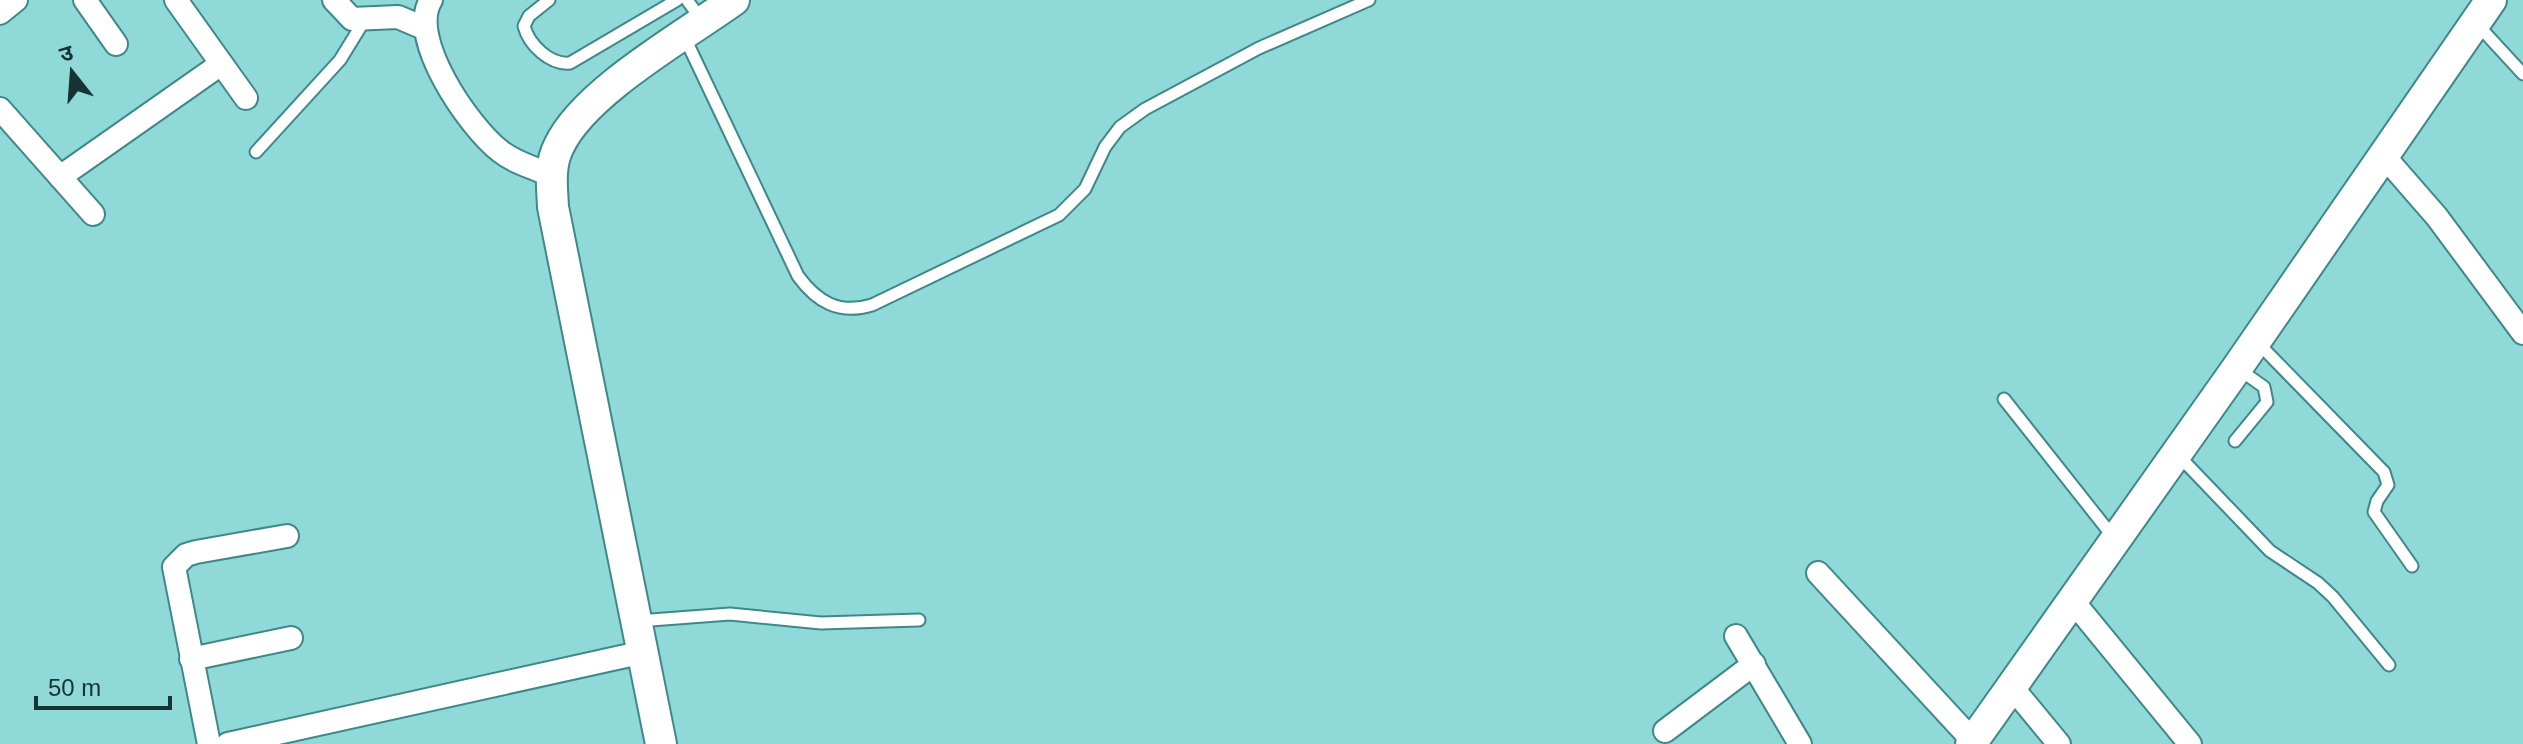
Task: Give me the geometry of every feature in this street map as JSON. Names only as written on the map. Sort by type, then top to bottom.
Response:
[{"type":"street","points":[[0,13],[16,0]]},
{"type":"street","points":[[85,0],[116,44]]},
{"type":"street","points":[[176,0],[246,98]]},
{"type":"street","points":[[334,0],[348,17],[364,21],[398,17],[424,28]]},
{"type":"street","points":[[431,0],[424,28],[436,63],[481,131],[512,159],[551,175]]},
{"type":"street","points":[[661,744],[553,207],[551,175],[557,149],[578,117],[594,100],[691,19],[734,0]]},
{"type":"street","points":[[1818,573],[1972,742],[2021,698],[2072,600],[2114,538],[2185,462],[2265,350],[2383,155],[2487,25]]},
{"type":"street","points":[[60,177],[221,64]]},
{"type":"street","points":[[0,109],[93,214]]},
{"type":"street","points":[[2383,155],[2437,217],[2523,333]]},
{"type":"street","points":[[209,744],[174,577],[177,561],[196,552],[287,536]]},
{"type":"street","points":[[2072,600],[2190,744]]},
{"type":"street","points":[[1736,636],[1800,744]]},
{"type":"street","points":[[191,659],[291,638]]},
{"type":"street","points":[[228,744],[644,652]]},
{"type":"street","points":[[1665,731],[1754,664]]},
{"type":"street","points":[[2021,698],[2059,744]]},
{"type":"lane","points":[[549,0],[529,16],[524,26],[549,60],[561,64],[570,63],[677,0]]},
{"type":"lane","points":[[691,19],[798,276],[818,299],[831,306],[852,310],[872,305],[1059,215],[1085,189],[1105,147],[1120,127],[1145,109],[1259,48],[1369,0]]},
{"type":"lane","points":[[256,152],[340,60],[364,21]]},
{"type":"lane","points":[[2487,25],[2523,74]]},
{"type":"lane","points":[[2265,350],[2384,472],[2388,485],[2377,501],[2374,512],[2412,566]]},
{"type":"lane","points":[[2235,441],[2267,402],[2266,391],[2247,375]]},
{"type":"lane","points":[[2004,399],[2114,538]]},
{"type":"lane","points":[[2185,462],[2270,551],[2318,583],[2333,597],[2389,665]]},
{"type":"lane","points":[[638,621],[730,614],[821,623],[919,620]]}]
